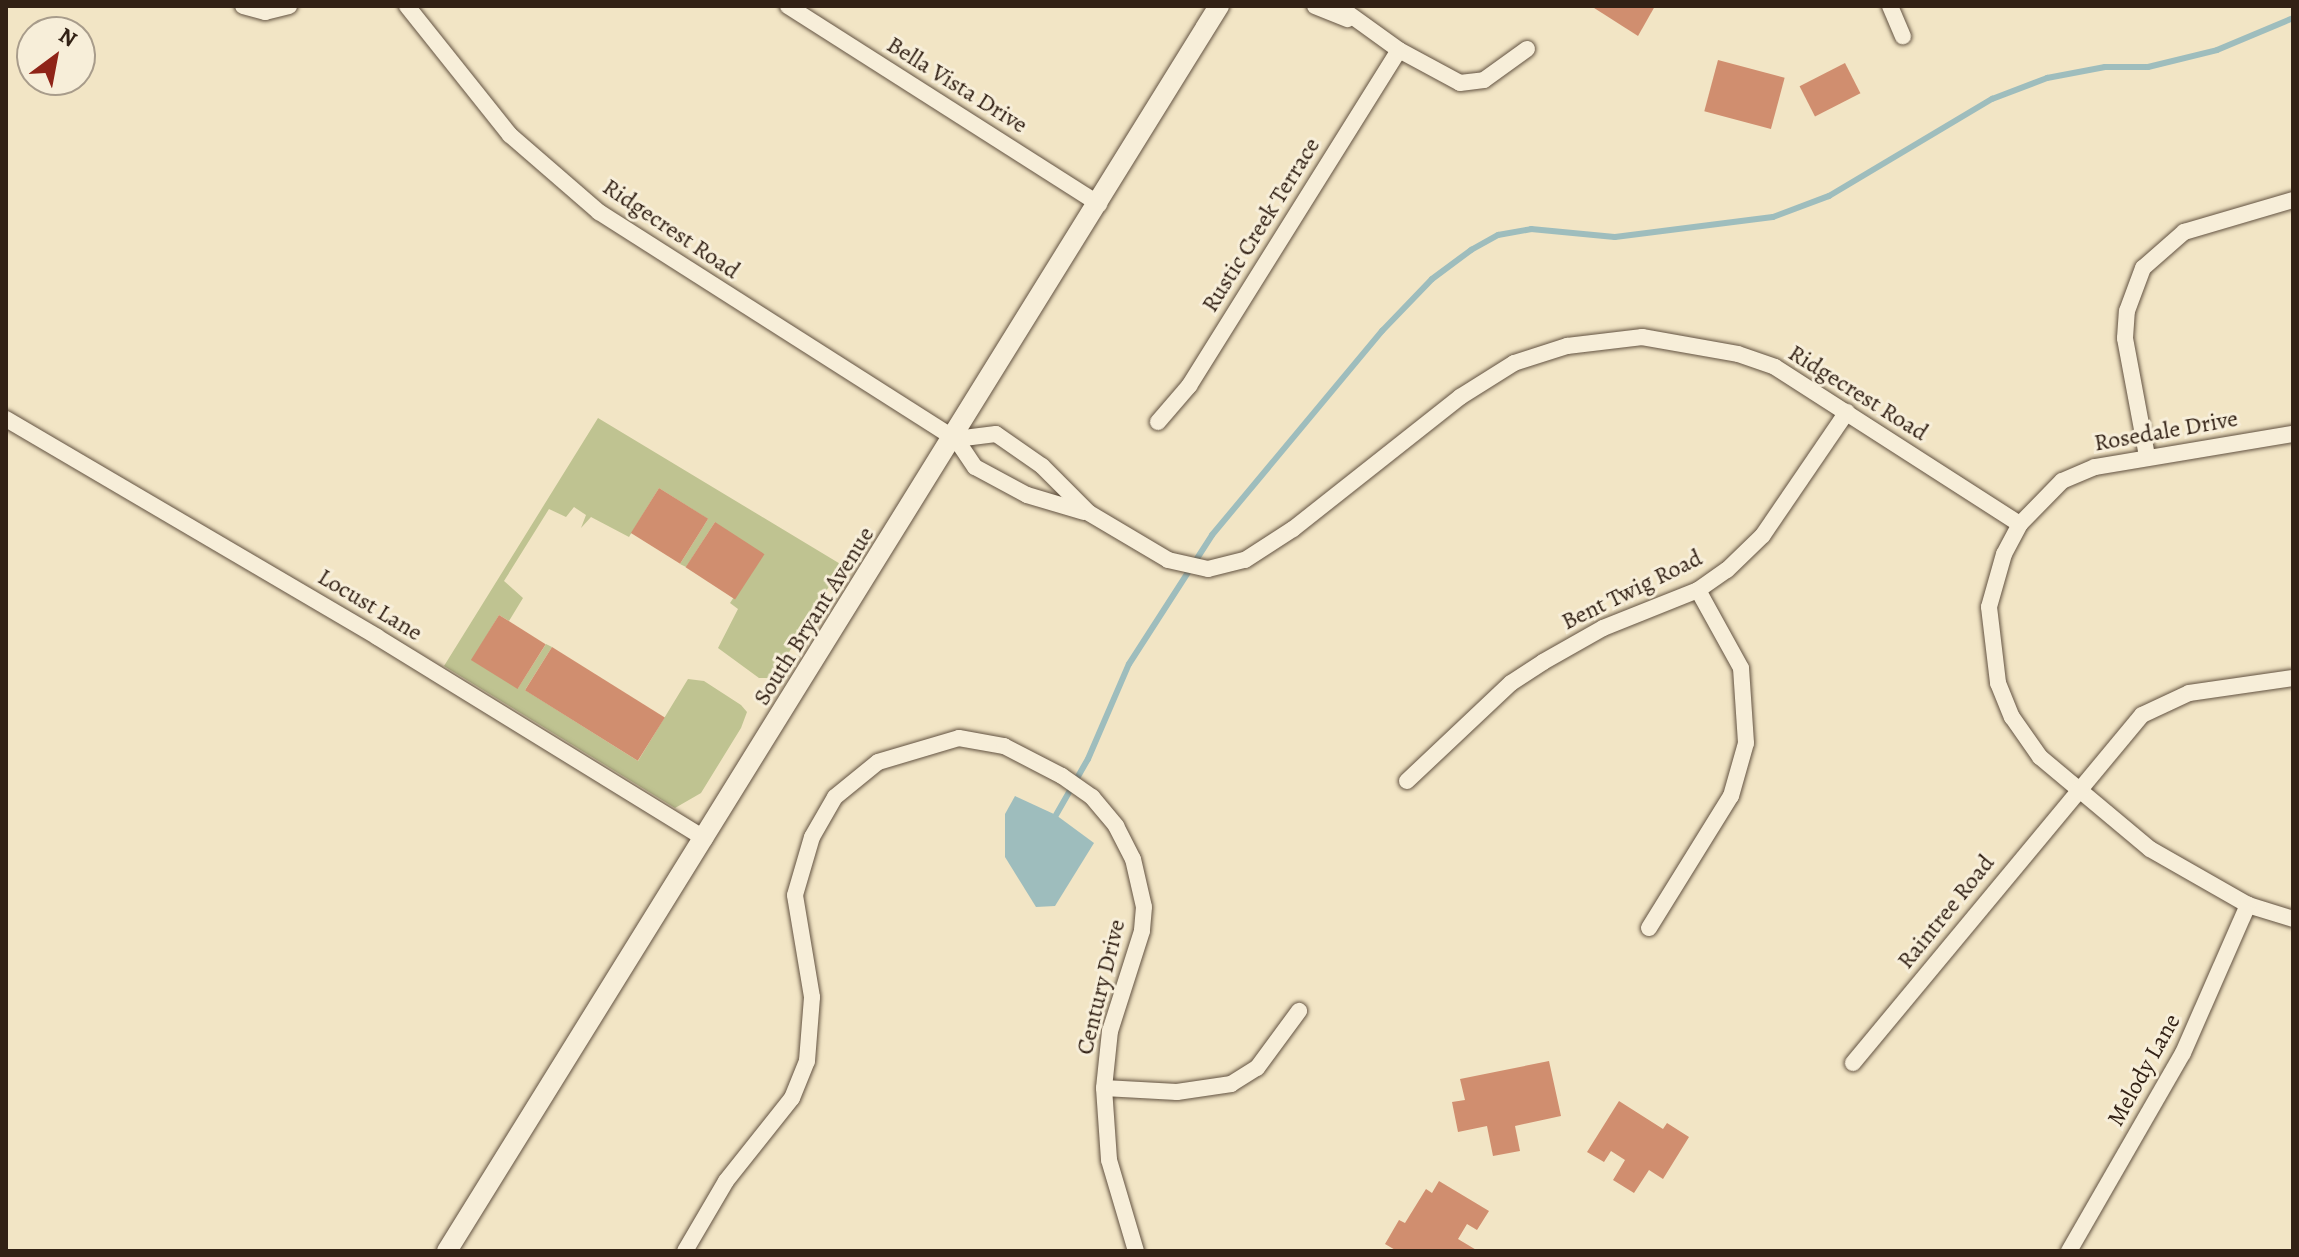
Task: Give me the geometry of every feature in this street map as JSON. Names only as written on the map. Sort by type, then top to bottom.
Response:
[{"type":"street","points":[[243,6],[265,12],[289,6]]},
{"type":"street","name":"Ridgecrest Road","points":[[407,6],[510,135],[599,212],[956,439],[975,467],[1004,484],[1089,513],[1168,560],[1208,569],[1245,560],[1293,529],[1482,381],[1539,355],[1605,340],[1642,337],[1738,354],[1775,367],[2020,524]]},
{"type":"street","name":"Bella Vista Drive","points":[[788,6],[1099,204]]},
{"type":"street","name":"South Bryant Avenue","points":[[447,1251],[956,439],[1219,6]]},
{"type":"street","points":[[1315,6],[1358,23]]},
{"type":"street","points":[[1338,6],[1399,50],[1460,83],[1484,80],[1527,49]]},
{"type":"street","points":[[1890,6],[1903,36]]},
{"type":"street","name":"Rustic Creek Terrace","points":[[1158,422],[1189,386],[1399,50]]},
{"type":"street","points":[[2147,456],[2125,338],[2127,311],[2143,268],[2184,232],[2293,200]]},
{"type":"street","name":"Bent Twig Road","points":[[1407,781],[1511,683],[1603,628],[1698,590],[1763,535],[1847,412]]},
{"type":"street","name":"Locust Lane","points":[[6,419],[377,637],[705,839]]},
{"type":"street","name":"Ridgecrest Road","points":[[956,439],[996,434],[1042,466],[1089,513]]},
{"type":"street","name":"Rosedale Drive","points":[[2020,524],[2062,481],[2147,456],[2293,434]]},
{"type":"street","points":[[2020,524],[2004,554],[1989,607],[1998,683],[2012,717],[2040,757],[2076,791],[2150,849],[2248,905],[2293,919]]},
{"type":"street","points":[[1649,928],[1731,796],[1746,743],[1741,668],[1698,590]]},
{"type":"street","name":"Raintree Road","points":[[1853,1063],[2124,732],[2166,701],[2293,678]]},
{"type":"street","name":"Century Drive","points":[[685,1251],[726,1181],[792,1098],[807,1061],[812,997],[795,895],[803,857],[821,820],[853,779],[898,753],[959,738],[1004,746],[1092,797],[1116,826],[1133,859],[1144,907],[1142,931],[1110,1031],[1104,1088],[1109,1160],[1136,1251]]},
{"type":"street","name":"Melody Lane","points":[[2069,1251],[2183,1053],[2248,905]]},
{"type":"street","points":[[1104,1088],[1177,1092],[1231,1084],[1257,1068],[1299,1011]]},
{"type":"green space","points":[[598,418],[842,565],[783,662],[769,678],[759,678],[718,648],[738,609],[730,603],[734,597],[715,522],[686,567],[680,564],[708,519],[659,488],[629,537],[591,517],[581,528],[586,515],[574,507],[566,517],[549,509],[504,581],[523,598],[509,621],[499,615],[472,660],[518,688],[546,644],[552,647],[525,690],[638,761],[688,679],[704,681],[741,705],[747,712],[741,728],[701,793],[675,808],[444,666]]},
{"type":"water","points":[[1015,796],[1056,815],[1094,843],[1055,906],[1036,907],[1005,857],[1005,814]]},
{"type":"building","points":[[1591,6],[1655,6],[1638,36]]},
{"type":"building","points":[[1718,60],[1785,78],[1771,129],[1704,111]]},
{"type":"building","points":[[1845,63],[1860,93],[1815,116],[1800,86]]},
{"type":"building","points":[[659,488],[708,519],[680,564],[631,533]]},
{"type":"building","points":[[715,522],[764,554],[735,599],[686,567]]},
{"type":"building","points":[[499,615],[546,644],[518,689],[471,660]]},
{"type":"building","points":[[552,647],[665,717],[638,761],[525,690]]},
{"type":"building","points":[[1549,1061],[1561,1116],[1515,1126],[1520,1151],[1493,1156],[1487,1126],[1458,1132],[1452,1102],[1465,1100],[1460,1079]]},
{"type":"building","points":[[1619,1101],[1663,1129],[1667,1123],[1689,1137],[1663,1179],[1649,1170],[1634,1193],[1613,1180],[1625,1160],[1611,1151],[1604,1162],[1587,1152]]},
{"type":"building","points":[[1439,1181],[1489,1211],[1477,1230],[1467,1224],[1458,1239],[1478,1251],[1397,1251],[1385,1244],[1399,1220],[1405,1223],[1426,1189],[1432,1193]]},
{"type":"waterway","points":[[1056,815],[1088,759],[1129,664],[1212,535],[1382,331],[1432,279],[1471,250],[1498,235],[1531,229],[1615,237],[1773,217],[1829,196],[1992,99],[2047,78],[2105,67],[2148,67],[2217,50],[2293,18]]}]
